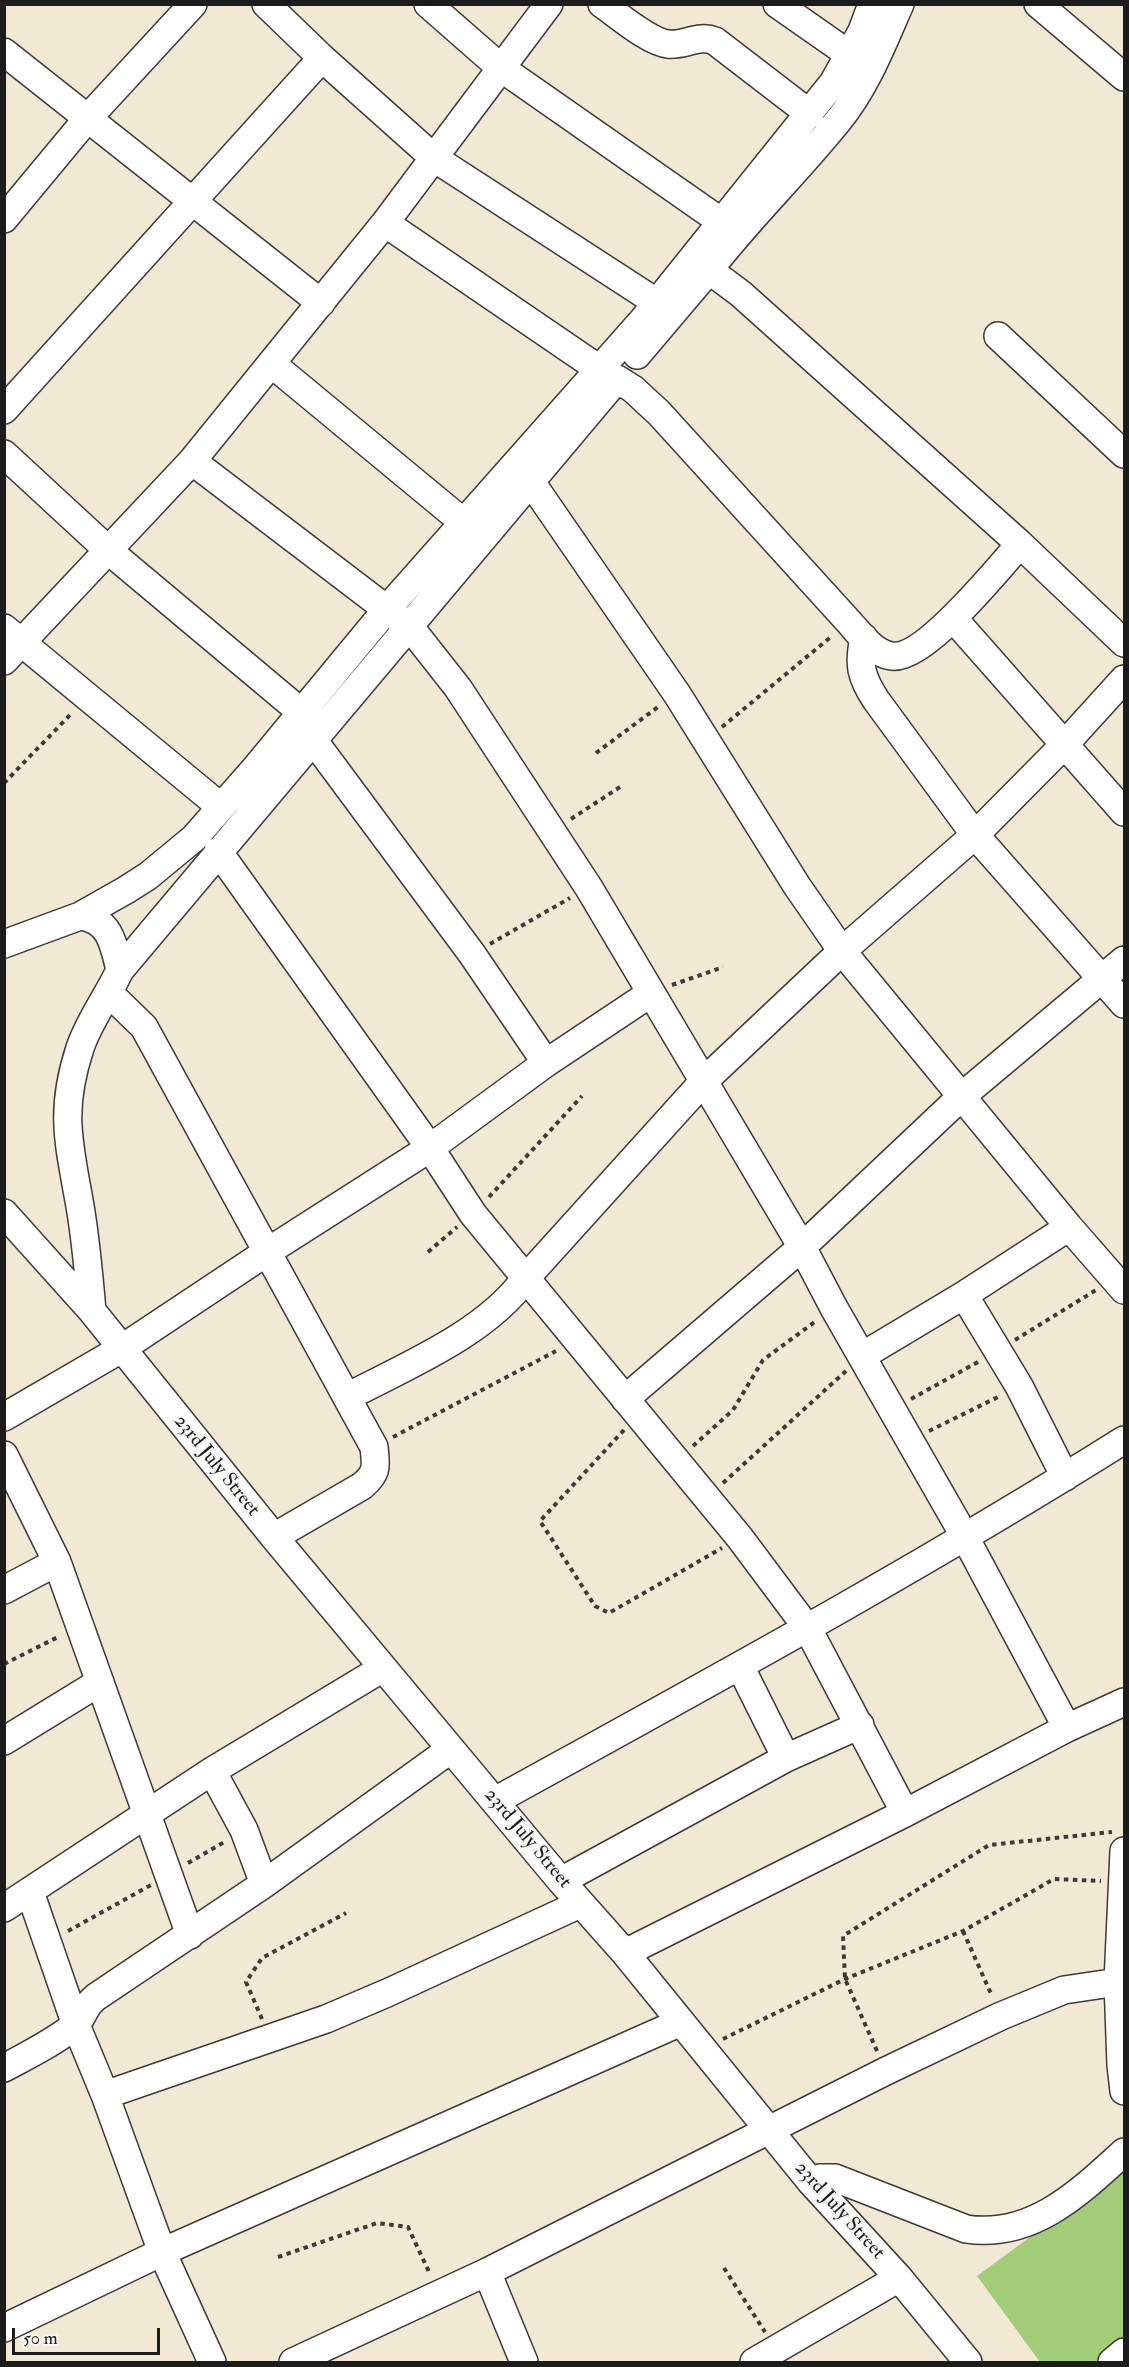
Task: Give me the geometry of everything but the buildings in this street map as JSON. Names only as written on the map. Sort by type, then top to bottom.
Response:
[{"type":"street","points":[[4,219],[87,119],[193,4]]},
{"type":"street","points":[[267,4],[322,58],[434,158],[656,302]]},
{"type":"street","points":[[428,4],[501,68],[730,227]]},
{"type":"street","points":[[221,807],[88,697],[10,644],[109,551],[192,461],[385,223],[549,4]]},
{"type":"street","points":[[602,4],[653,38],[666,44],[702,38],[715,41],[810,114]]},
{"type":"street","points":[[777,4],[850,55]]},
{"type":"street","points":[[4,944],[80,916],[148,876],[194,838],[463,522],[709,270],[730,227],[833,83],[850,55],[872,4]]},
{"type":"street","points":[[92,1311],[86,1243],[69,1150],[66,1119],[69,1090],[81,1045],[115,982],[218,851],[314,741],[531,482],[656,302],[839,120],[862,86],[900,4]]},
{"type":"street","points":[[1038,4],[1125,76]]},
{"type":"street","points":[[4,52],[321,303]]},
{"type":"street","points":[[4,410],[322,58]]},
{"type":"street","points":[[385,223],[633,389],[659,413],[856,630],[882,653],[901,656],[919,647],[953,618],[1020,544]]},
{"type":"street","points":[[709,270],[741,294],[1020,544],[1125,643]]},
{"type":"street","points":[[998,336],[1125,454]]},
{"type":"street","points":[[272,364],[463,522]]},
{"type":"street","points":[[4,454],[109,551],[301,712]]},
{"type":"street","points":[[192,461],[410,627],[458,687],[589,888],[802,1246],[834,1308],[966,1537],[1067,1728]]},
{"type":"street","points":[[531,482],[677,694],[705,741],[842,951],[1119,1285]]},
{"type":"street","points":[[953,618],[1125,812]]},
{"type":"street","points":[[856,630],[865,683],[975,834],[1125,1004]]},
{"type":"street","points":[[347,1397],[481,1323],[512,1298],[525,1280],[703,1082],[842,951],[975,834],[1065,744],[1125,679]]},
{"type":"street","points":[[314,741],[472,954],[546,1063]]},
{"type":"street","points":[[218,851],[430,1148],[473,1214],[525,1280],[740,1538],[808,1629],[906,1813]]},
{"type":"street","points":[[80,916],[90,917],[105,927],[113,945],[115,982],[144,1027],[374,1448],[376,1469],[367,1482],[274,1538]]},
{"type":"street","points":[[632,1407],[962,1096],[1125,960]]},
{"type":"street","points":[[4,1417],[121,1349],[430,1148],[546,1063],[651,993]]},
{"type":"street","points":[[862,1356],[964,1295],[1069,1227]]},
{"type":"street","name":"23rd July Street","points":[[10,1228],[92,1311],[274,1538],[580,1904],[625,1953],[811,2182],[899,2278],[968,2362]]},
{"type":"street","points":[[964,1295],[1019,1386],[1065,1477]]},
{"type":"street","points":[[495,1801],[808,1629],[966,1537],[1125,1440]]},
{"type":"street","points":[[4,1455],[57,1562],[190,1935]]},
{"type":"street","points":[[4,1590],[57,1562]]},
{"type":"street","points":[[740,1666],[786,1758]]},
{"type":"street","points":[[4,1908],[147,1812],[383,1668]]},
{"type":"street","points":[[4,1741],[100,1682]]},
{"type":"street","points":[[625,1953],[906,1813],[1067,1728],[1125,1702]]},
{"type":"street","points":[[561,1881],[786,1758],[860,1725]]},
{"type":"street","points":[[4,2068],[76,2025],[88,2003],[264,1884],[452,1749]]},
{"type":"street","points":[[212,1771],[244,1830],[264,1884]]},
{"type":"street","points":[[1119,1841],[1122,1882],[1118,1982],[1121,2065],[1125,2091]]},
{"type":"street","points":[[30,1892],[76,2025],[105,2095],[162,2252],[212,2362]]},
{"type":"street","points":[[105,2095],[270,2039],[387,1993],[580,1904]]},
{"type":"street","points":[[293,2362],[487,2272],[886,2071],[1001,2016],[1064,1990],[1118,1982]]},
{"type":"street","points":[[4,2328],[162,2252],[681,2022]]},
{"type":"street","points":[[811,2182],[820,2178],[835,2178],[966,2229],[1002,2230],[1021,2226],[1066,2201],[1125,2152]]},
{"type":"street","points":[[487,2272],[524,2362]]},
{"type":"street","points":[[771,2358],[899,2278]]},
{"type":"street","points":[[1112,2362],[1125,2352]]},
{"type":"path","points":[[705,741],[856,630]]},
{"type":"path","points":[[596,753],[677,694]]},
{"type":"path","points":[[4,783],[88,697]]},
{"type":"path","points":[[553,831],[620,787]]},
{"type":"path","points":[[472,954],[589,888]]},
{"type":"path","points":[[651,993],[723,967]]},
{"type":"path","points":[[428,1252],[473,1214],[582,1096]]},
{"type":"path","points":[[892,1410],[1119,1285]]},
{"type":"path","points":[[676,1461],[733,1410],[763,1360],[834,1308]]},
{"type":"path","points":[[374,1448],[576,1340]]},
{"type":"path","points":[[706,1498],[862,1356]]},
{"type":"path","points":[[910,1441],[1019,1386]]},
{"type":"path","points":[[632,1407],[540,1521],[595,1606],[609,1613],[740,1538]]},
{"type":"path","points":[[4,1664],[80,1627]]},
{"type":"path","points":[[886,2071],[844,1979],[843,1936],[989,1845],[1119,1841]]},
{"type":"path","points":[[703,2048],[844,1979],[963,1931],[1054,1879],[1122,1882]]},
{"type":"path","points":[[270,2039],[246,1982],[262,1958],[346,1913]]},
{"type":"path","points":[[963,1931],[1001,2016]]},
{"type":"path","points":[[278,2257],[377,2223],[408,2227],[440,2294]]},
{"type":"path","points":[[724,2268],[771,2358]]},
{"type":"green space","points":[[1124,2168],[1124,2348],[1104,2362],[1040,2362],[977,2276]]}]
